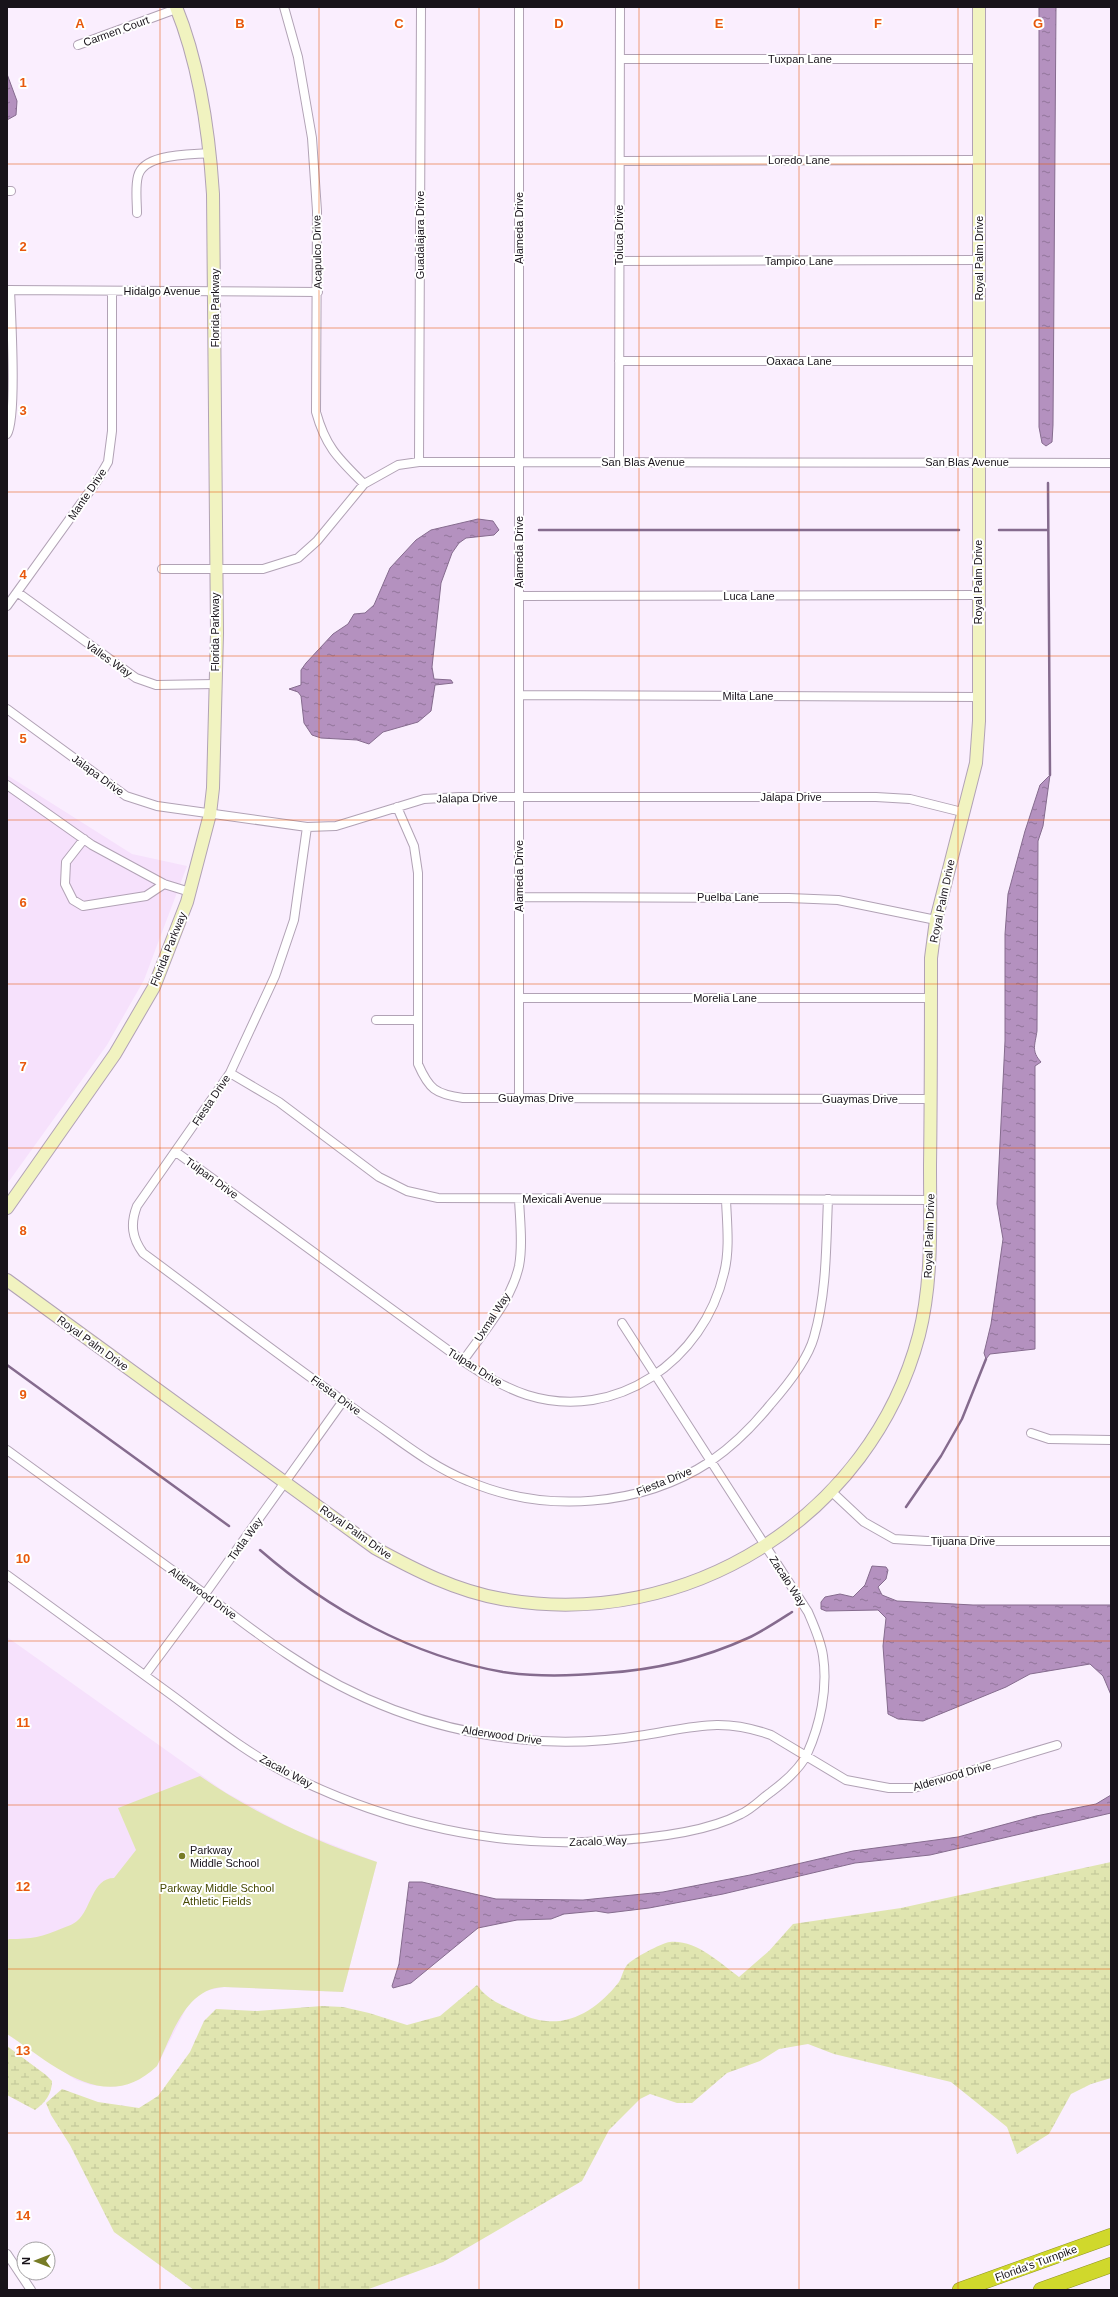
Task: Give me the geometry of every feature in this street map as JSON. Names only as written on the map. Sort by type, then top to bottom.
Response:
[{"type":"highway","name":"Florida's Turnpike","points":[[960,2290],[1111,2236]]},
{"type":"highway","points":[[1040,2290],[1111,2265]]},
{"type":"street","name":"Acapulco Drive","points":[[284,7],[298,57],[312,138],[317,211],[318,292],[316,412],[322,433],[331,450],[364,484]]},
{"type":"street","name":"Guadalajara Drive","points":[[419,462],[421,7]]},
{"type":"street","name":"Alameda Drive","points":[[519,7],[519,1098]]},
{"type":"street","name":"Toluca Drive","points":[[619,462],[620,7]]},
{"type":"street","name":"Royal Palm Drive","points":[[7,1280],[375,1548],[430,1577],[467,1591],[502,1599],[565,1605],[592,1605],[639,1598],[705,1578],[766,1547],[802,1520],[832,1492],[864,1450],[883,1421],[906,1374],[919,1334],[928,1280],[931,1099],[931,958],[936,920],[962,812],[976,763],[979,722],[979,7]]},
{"type":"street","name":"Carmen Court","points":[[78,45],[176,8]]},
{"type":"street","name":"Florida Parkway","points":[[7,1208],[115,1054],[154,987],[190,892],[210,814],[213,788],[217,633],[215,569],[216,291],[210,153],[200,87],[176,8]]},
{"type":"street","name":"Tuxpan Lane","points":[[621,59],[979,60]]},
{"type":"street","points":[[137,213],[138,176],[144,164],[161,158],[210,153]]},
{"type":"street","name":"Loredo Lane","points":[[620,161],[978,160]]},
{"type":"street","name":"Tampico Lane","points":[[619,261],[979,260]]},
{"type":"street","name":"Hidalgo Avenue","points":[[9,290],[318,292]]},
{"type":"street","points":[[7,434],[10,430],[12,408],[9,290]]},
{"type":"street","name":"Mante Drive","points":[[7,606],[98,481],[108,462],[112,431],[112,291]]},
{"type":"street","name":"Oaxaca Lane","points":[[619,361],[979,361]]},
{"type":"street","name":"San Blas Avenue","points":[[162,569],[263,569],[298,558],[317,541],[364,484],[398,465],[419,462],[1111,463]]},
{"type":"street","name":"Valles Way","points":[[17,592],[136,678],[156,685],[215,684]]},
{"type":"street","name":"Luca Lane","points":[[519,596],[978,595]]},
{"type":"street","name":"Milta Lane","points":[[519,695],[978,697]]},
{"type":"street","name":"Jalapa Drive","points":[[7,709],[126,796],[157,806],[307,826],[336,826],[424,798],[876,797],[910,799],[962,812]]},
{"type":"street","points":[[7,785],[84,839],[164,884],[190,892]]},
{"type":"street","name":"Guaymas Drive","points":[[397,807],[414,846],[418,873],[418,1064],[427,1083],[444,1096],[463,1098],[931,1099]]},
{"type":"street","name":"Fiesta Drive","points":[[307,826],[294,920],[275,976],[230,1073],[137,1206],[132,1226],[138,1245],[143,1253],[343,1401],[451,1474],[494,1491],[536,1500],[572,1502],[618,1497],[644,1492],[686,1474],[711,1461],[751,1427],[788,1384],[814,1339],[825,1283],[828,1199]]},
{"type":"street","points":[[84,839],[66,862],[65,884],[73,900],[83,906],[146,896],[164,884]]},
{"type":"street","name":"Puelba Lane","points":[[519,897],[789,898],[838,900],[936,920]]},
{"type":"street","name":"Morelia Lane","points":[[519,998],[931,998]]},
{"type":"street","points":[[376,1020],[418,1020]]},
{"type":"street","name":"Mexicali Avenue","points":[[230,1073],[279,1102],[379,1177],[407,1191],[438,1198],[930,1200]]},
{"type":"street","name":"Tulpan Drive","points":[[176,1152],[463,1361],[495,1382],[527,1395],[564,1401],[592,1400],[625,1391],[657,1374],[672,1363],[696,1337],[718,1297],[725,1271],[728,1230],[726,1200]]},
{"type":"street","name":"Uxmal Way","points":[[463,1361],[505,1301],[515,1280],[520,1254],[519,1199]]},
{"type":"street","name":"Zacalo Way","points":[[7,1575],[238,1744],[294,1778],[368,1808],[452,1832],[524,1841],[587,1842],[638,1839],[705,1827],[742,1814],[783,1783],[806,1756],[822,1706],[823,1657],[808,1612],[657,1374],[622,1323]]},
{"type":"street","name":"Tixtla Way","points":[[145,1675],[206,1594],[343,1401]]},
{"type":"street","points":[[1031,1433],[1049,1440],[1111,1440]]},
{"type":"street","name":"Alderwood Drive","points":[[7,1450],[206,1594],[286,1654],[318,1674],[352,1692],[417,1718],[478,1733],[516,1739],[567,1742],[611,1740],[689,1726],[723,1724],[758,1730],[771,1735],[846,1780],[889,1788],[914,1788],[1057,1745]]},
{"type":"street","name":"Tijuana Drive","points":[[832,1492],[864,1522],[894,1539],[927,1541],[1111,1541]]},
{"type":"street","points":[[7,2254],[31,2290]]},
{"type":"shaded area","points":[[7,775],[132,854],[187,866],[144,980],[107,1045],[7,1184]]},
{"type":"shaded area","name":"Parkway Middle School Athletic Fields","points":[[7,1637],[225,1792],[295,1830],[377,1862],[343,1992],[224,1987],[205,1991],[195,1997],[187,2007],[157,2066],[138,2080],[115,2087],[91,2085],[76,2080],[7,2034]]},
{"type":"green space","name":"Parkway Middle School Athletic Fields","points":[[200,1776],[242,1803],[308,1836],[377,1862],[343,1992],[224,1987],[211,1989],[199,1996],[190,2005],[175,2028],[157,2066],[138,2080],[118,2086],[99,2086],[80,2080],[43,2059],[7,2034],[7,1941],[9,1939],[24,1939],[43,1935],[76,1922],[86,1910],[92,1895],[101,1883],[107,1879],[114,1878],[136,1850],[118,1808]]},
{"type":"green space","points":[[1111,1862],[1111,2078],[1091,2084],[1071,2094],[1049,2134],[1017,2154],[1007,2127],[951,2082],[834,2054],[808,2044],[779,2049],[760,2061],[727,2073],[692,2103],[677,2103],[650,2094],[640,2099],[609,2130],[582,2181],[443,2262],[366,2290],[194,2290],[114,2232],[70,2145],[51,2115],[46,2103],[62,2089],[98,2102],[139,2108],[158,2096],[190,2052],[204,2021],[216,2009],[257,2011],[322,2006],[343,2007],[369,2013],[407,2025],[440,2016],[477,1985],[485,1995],[501,2005],[519,2013],[534,2019],[561,2021],[586,2012],[598,2004],[619,1982],[630,1962],[666,1943],[680,1942],[698,1948],[739,1977],[769,1951],[793,1924],[901,1908]]},
{"type":"green space","points":[[7,2046],[52,2081],[51,2090],[47,2098],[35,2110],[7,2095]]},
{"type":"water","points":[[1039,7],[1056,7],[1053,425],[1052,442],[1046,446],[1042,443],[1039,427]]},
{"type":"water","points":[[7,74],[17,101],[16,115],[7,120]]},
{"type":"water","points":[[478,519],[493,521],[499,530],[494,535],[466,538],[459,543],[452,553],[441,583],[432,667],[434,679],[451,680],[453,683],[435,685],[431,711],[418,722],[383,732],[369,744],[357,740],[321,738],[312,735],[304,723],[301,696],[298,692],[289,689],[301,685],[301,670],[306,663],[333,634],[348,624],[354,614],[365,613],[374,605],[390,568],[416,540],[431,530]]},
{"type":"water","points":[[1050,775],[1043,826],[1038,841],[1037,1031],[1034,1048],[1041,1062],[1035,1066],[1035,1349],[990,1354],[986,1359],[984,1353],[991,1324],[1003,1239],[997,1204],[1005,1041],[1005,934],[1008,894],[1025,831],[1040,785]]},
{"type":"water","points":[[872,1566],[886,1567],[888,1570],[886,1579],[878,1587],[882,1595],[897,1601],[973,1605],[1111,1605],[1111,1695],[1103,1676],[1090,1664],[1030,1674],[1006,1687],[923,1721],[898,1719],[888,1714],[883,1646],[886,1618],[878,1610],[826,1611],[821,1609],[821,1602],[825,1597],[840,1594],[853,1597],[865,1585]]},
{"type":"water","points":[[1111,1795],[1111,1813],[930,1855],[855,1863],[723,1894],[649,1908],[608,1913],[596,1911],[564,1914],[551,1919],[517,1920],[478,1928],[411,1983],[393,1988],[392,1986],[399,1964],[409,1882],[422,1882],[496,1899],[583,1900],[663,1892],[750,1875],[853,1851],[958,1837],[1036,1816],[1096,1804]]},
{"type":"waterway","points":[[1048,483],[1050,775]]},
{"type":"waterway","points":[[539,530],[959,530]]},
{"type":"waterway","points":[[999,530],[1048,530]]},
{"type":"waterway","points":[[906,1507],[941,1456],[962,1419],[986,1359]]},
{"type":"waterway","points":[[7,1365],[229,1526]]},
{"type":"waterway","points":[[260,1550],[314,1592],[373,1628],[436,1655],[469,1665],[516,1674],[554,1676],[592,1674],[642,1669],[696,1658],[748,1638],[792,1612]]},
{"type":"place","name":"Parkway Middle School","points":[[182,1856]]}]
